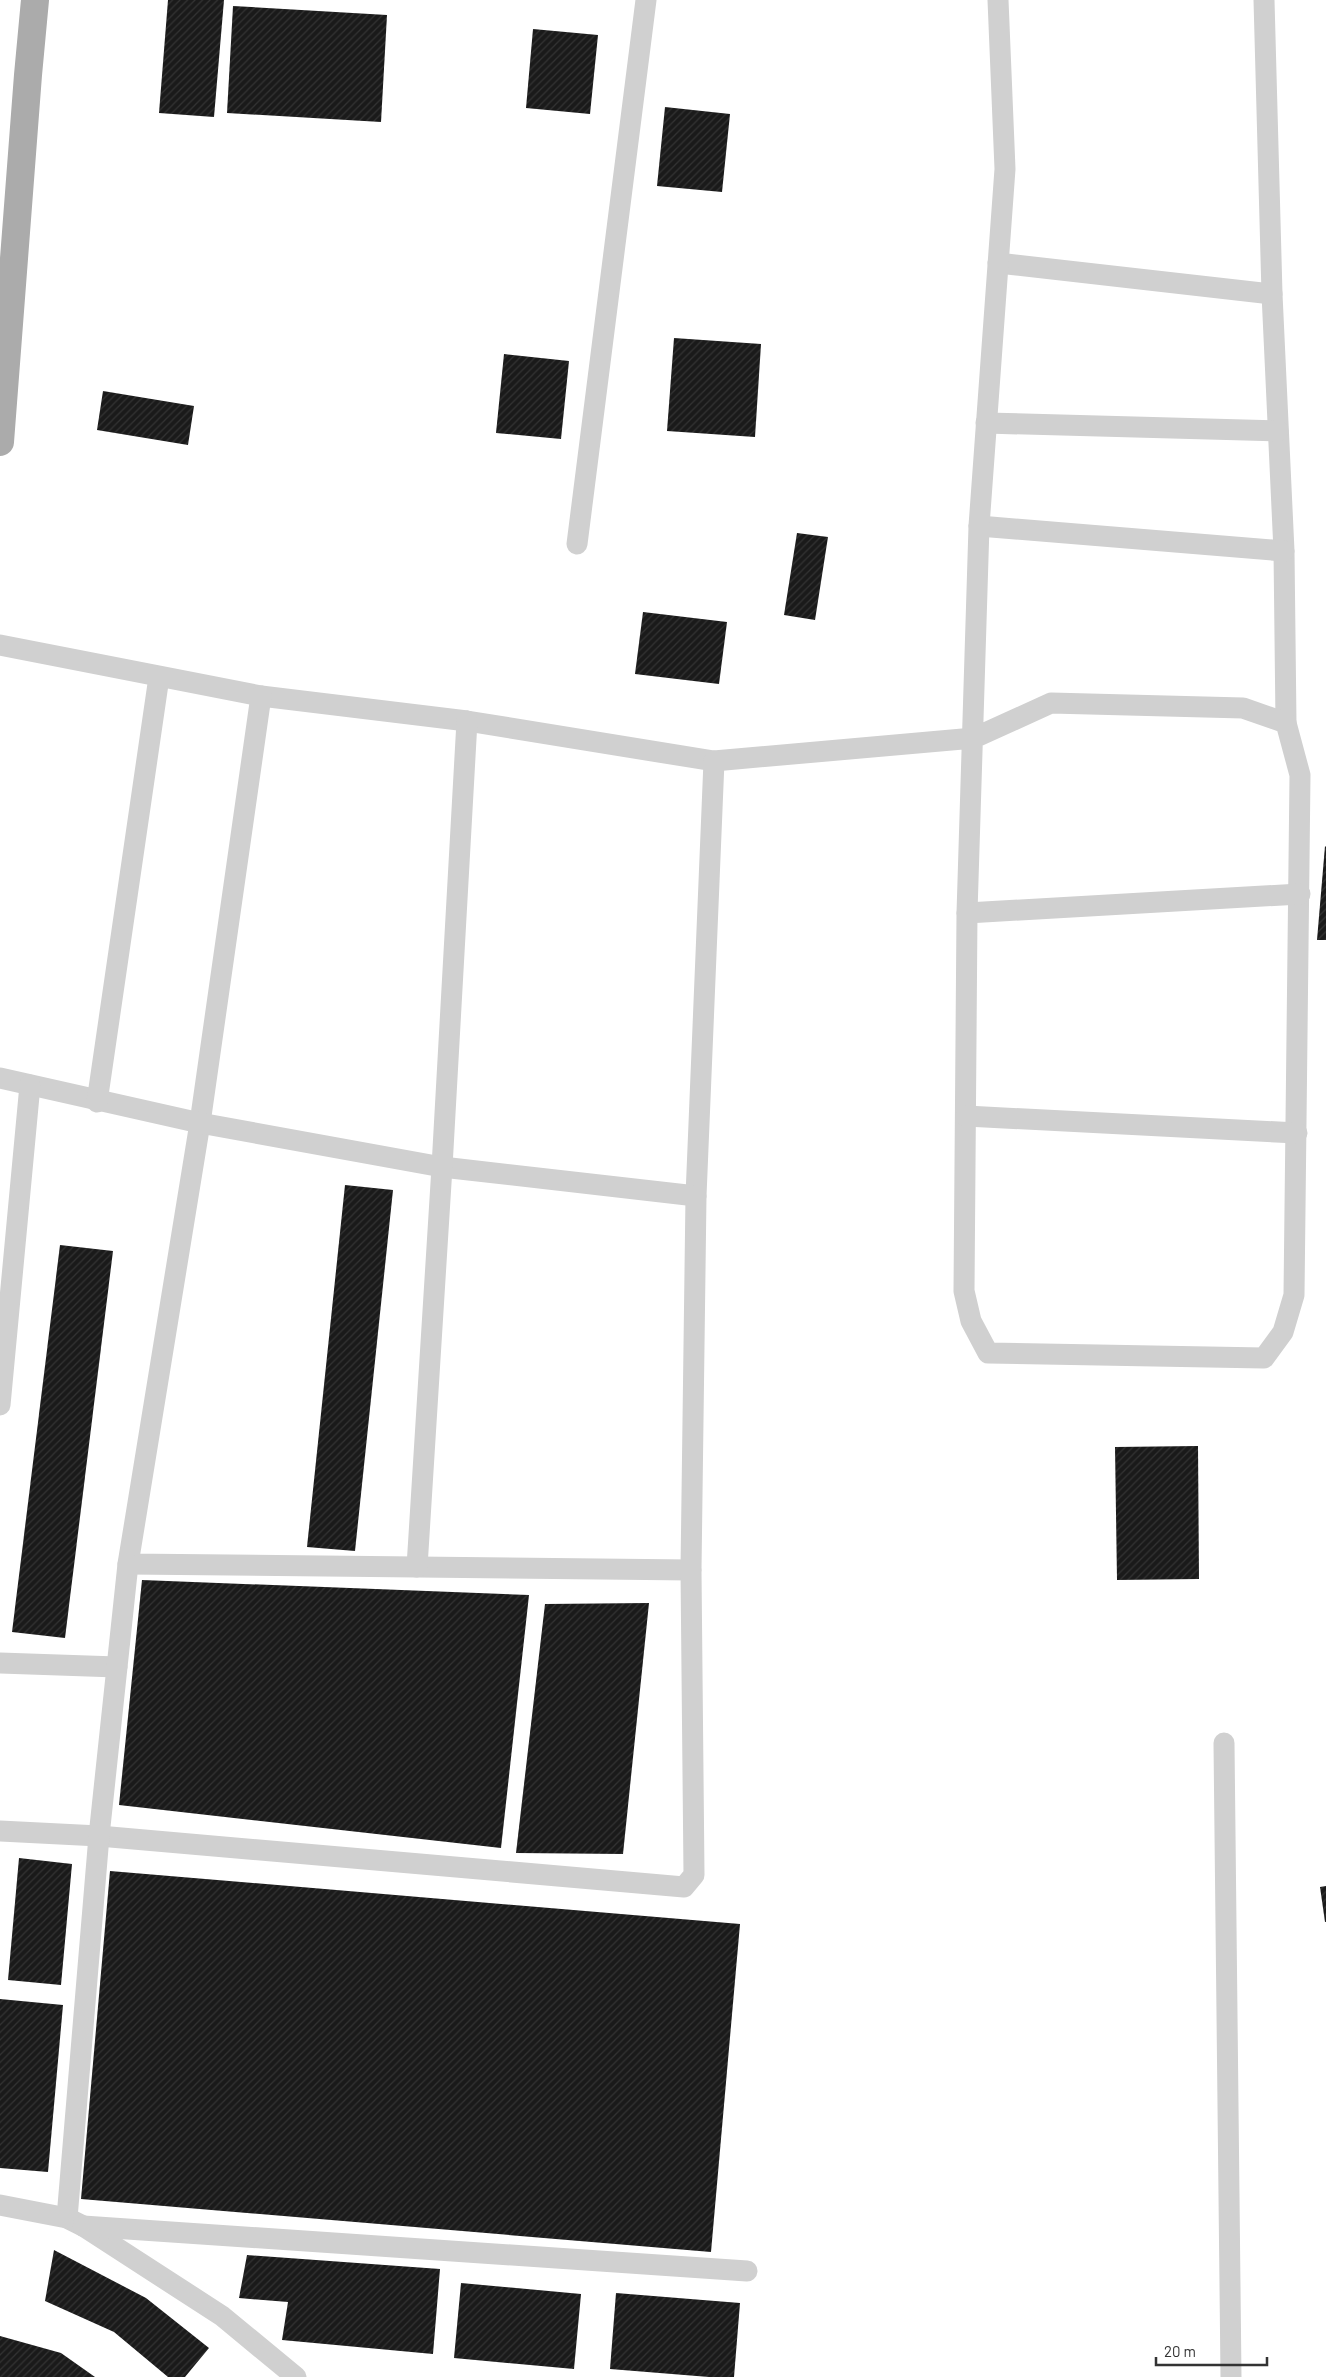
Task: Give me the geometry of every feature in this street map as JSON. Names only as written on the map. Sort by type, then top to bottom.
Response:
[{"type":"main road","points":[[0,442],[35,0]]},
{"type":"lane","points":[[577,544],[646,0]]},
{"type":"lane","points":[[998,0],[1005,169],[979,526],[974,738],[967,913],[964,1291],[971,1321],[988,1353],[1264,1358],[1284,1332],[1294,1295],[1300,894],[1300,774],[1286,723],[1284,551],[1272,294],[1264,0]]},
{"type":"lane","points":[[998,263],[1272,294]]},
{"type":"lane","points":[[986,423],[1278,431]]},
{"type":"lane","points":[[979,526],[1284,551]]},
{"type":"lane","points":[[0,645],[261,696],[467,721],[714,761],[974,738],[1051,703],[1243,708],[1286,723]]},
{"type":"lane","points":[[97,1102],[159,677]]},
{"type":"lane","points":[[75,2222],[99,1836],[128,1564],[200,1123],[261,696]]},
{"type":"lane","points":[[416,1567],[442,1167],[467,721]]},
{"type":"lane","points":[[0,1830],[99,1836],[684,1887],[694,1874],[691,1570],[696,1196],[714,761]]},
{"type":"lane","points":[[967,913],[1300,894]]},
{"type":"lane","points":[[0,1078],[97,1102],[200,1123],[442,1167],[696,1196]]},
{"type":"lane","points":[[0,1405],[30,1085]]},
{"type":"lane","points":[[966,1116],[1297,1133]]},
{"type":"lane","points":[[128,1564],[691,1570]]},
{"type":"lane","points":[[0,1663],[116,1668]]},
{"type":"lane","points":[[1224,1743],[1231,2377]]},
{"type":"lane","points":[[0,2205],[75,2222],[747,2271]]},
{"type":"lane","points":[[75,2222],[222,2316],[296,2377]]},
{"type":"building","points":[[168,0],[224,0],[214,117],[159,113]]},
{"type":"building","points":[[233,6],[387,15],[381,122],[227,113]]},
{"type":"building","points":[[533,29],[598,35],[590,114],[526,108]]},
{"type":"building","points":[[665,107],[730,114],[722,192],[657,186]]},
{"type":"building","points":[[674,338],[761,344],[755,437],[667,431]]},
{"type":"building","points":[[504,354],[569,361],[561,439],[496,433]]},
{"type":"building","points":[[103,391],[194,406],[188,445],[97,430]]},
{"type":"building","points":[[797,533],[828,537],[815,620],[784,615]]},
{"type":"building","points":[[643,612],[727,622],[719,684],[635,674]]},
{"type":"building","points":[[1325,846],[1326,940],[1317,940]]},
{"type":"building","points":[[345,1185],[393,1190],[355,1551],[307,1547]]},
{"type":"building","points":[[60,1245],[113,1251],[65,1638],[12,1632]]},
{"type":"building","points":[[1198,1446],[1199,1579],[1117,1580],[1115,1447]]},
{"type":"building","points":[[142,1580],[529,1595],[501,1848],[119,1805]]},
{"type":"building","points":[[649,1603],[623,1854],[516,1853],[545,1604]]},
{"type":"building","points":[[19,1858],[72,1864],[61,1985],[8,1980]]},
{"type":"building","points":[[110,1871],[740,1924],[711,2252],[81,2199]]},
{"type":"building","points":[[1326,1886],[1326,1922],[1325,1922],[1320,1887]]},
{"type":"building","points":[[0,1999],[63,2005],[48,2172],[0,2168]]},
{"type":"building","points":[[54,2250],[146,2298],[209,2348],[185,2377],[168,2377],[114,2332],[45,2301]]},
{"type":"building","points":[[247,2255],[440,2269],[433,2354],[282,2340],[288,2302],[239,2298]]},
{"type":"building","points":[[461,2283],[581,2294],[574,2369],[454,2358]]},
{"type":"building","points":[[616,2293],[740,2303],[734,2377],[709,2377],[610,2369]]},
{"type":"building","points":[[0,2336],[61,2353],[95,2377],[0,2377]]}]
